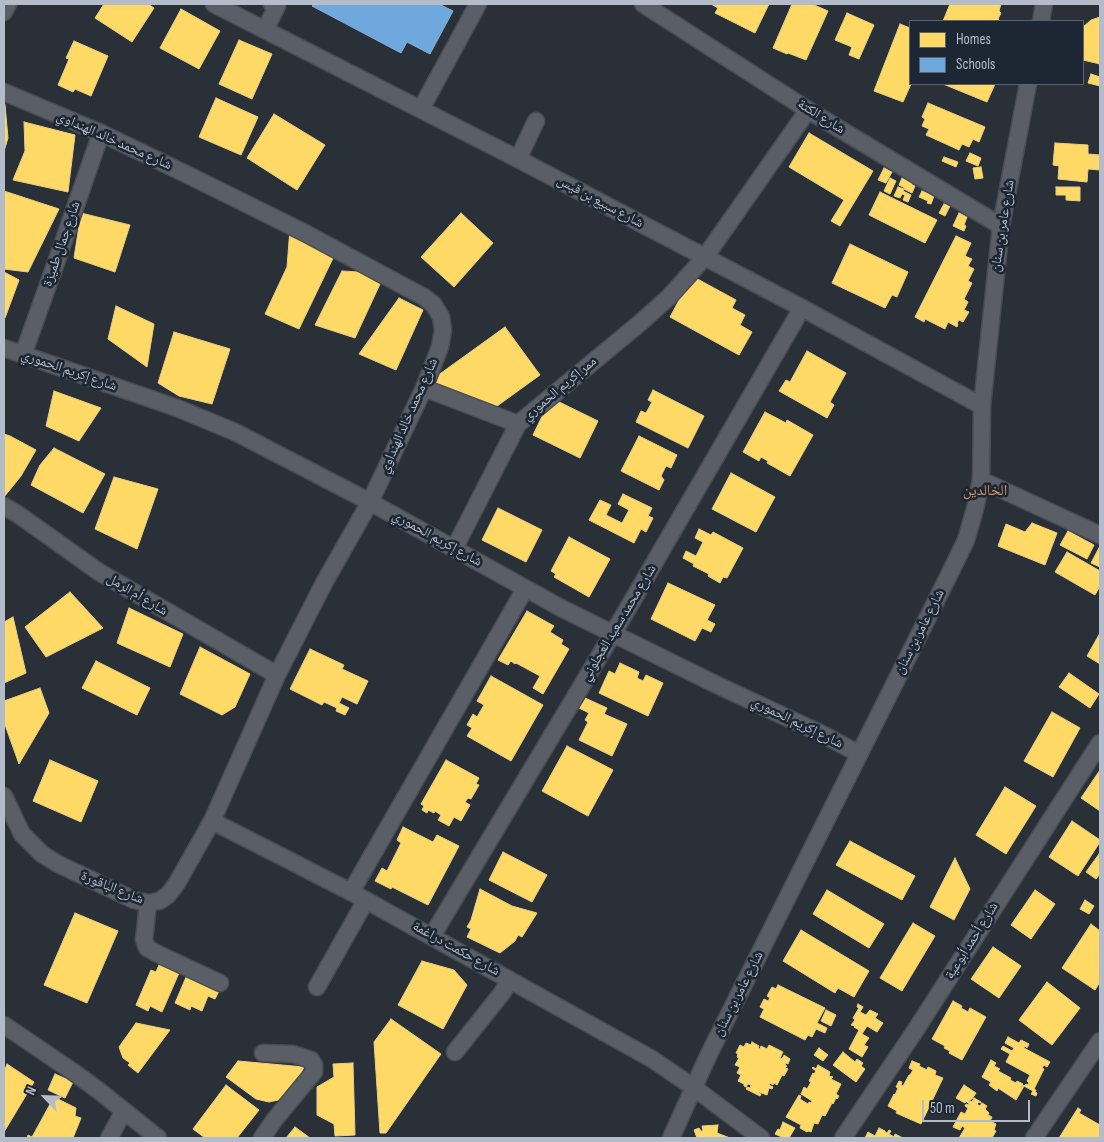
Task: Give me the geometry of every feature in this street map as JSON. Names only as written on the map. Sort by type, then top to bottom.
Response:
[{"type":"street","points":[[4,12],[8,4]]},
{"type":"street","name":"شارع سبيع بن قيس","points":[[214,4],[518,158],[802,308],[982,406]]},
{"type":"street","points":[[265,30],[277,6],[272,4]]},
{"type":"street","points":[[421,109],[478,4]]},
{"type":"street","name":"شارع الكتة","points":[[643,4],[808,110],[1001,226]]},
{"type":"street","points":[[1041,20],[1044,4]]},
{"type":"street","name":"شارع عامر بن سنان","points":[[671,1138],[717,1037],[966,540],[981,480],[982,406],[1001,226],[1028,85]]},
{"type":"street","name":"شارع محمد خالد الهنداوي","points":[[4,92],[101,133],[305,233],[424,297],[434,305],[441,317],[443,330],[440,347],[424,388],[370,502],[324,584],[277,675],[212,821]]},
{"type":"street","name":"ممر إكريم الحموري","points":[[454,549],[518,424],[640,323],[668,297],[705,257],[808,110]]},
{"type":"street","points":[[518,158],[536,121]]},
{"type":"street","name":"شارع جمال طميزة","points":[[23,355],[101,133]]},
{"type":"street","name":"شارع محمد سعيد العجلوني","points":[[432,936],[612,634],[802,308]]},
{"type":"street","name":"شارع إكريم الحموري","points":[[4,348],[177,408],[235,432],[370,502],[525,589],[612,634],[859,754]]},
{"type":"street","points":[[424,388],[518,424]]},
{"type":"street","points":[[981,480],[1100,535]]},
{"type":"street","name":"شارع أم الرمل","points":[[4,506],[99,572],[277,675]]},
{"type":"street","points":[[351,892],[525,589]]},
{"type":"street","name":"شارع أحمد أبوعية","points":[[843,1138],[915,1031],[1100,743]]},
{"type":"street","name":"شارع الباقورة","points":[[4,796],[22,834],[42,854],[94,882],[134,900],[148,903],[159,901],[173,889],[212,821]]},
{"type":"street","name":"شارع حكمت دراغمة","points":[[212,821],[366,900],[652,1059],[761,1138]]},
{"type":"street","points":[[317,987],[366,900]]},
{"type":"street","points":[[148,903],[144,940],[147,948],[220,983]]},
{"type":"street","points":[[455,1052],[502,994],[510,980]]},
{"type":"street","points":[[4,1025],[72,1071],[158,1138]]},
{"type":"street","points":[[1034,1138],[1100,1041]]},
{"type":"street","points":[[262,1138],[275,1119],[314,1072],[314,1065],[311,1060],[293,1054],[263,1053]]},
{"type":"street","points":[[109,1138],[124,1111]]},
{"type":"building: Homes","points":[[104,4],[148,4],[154,8],[132,42],[95,18]]},
{"type":"building: Homes","points":[[711,4],[769,4],[755,33],[715,13],[718,8]]},
{"type":"building: Homes","points":[[792,4],[812,4],[828,11],[806,60],[773,48]]},
{"type":"building: Homes","points":[[950,4],[1001,4],[999,20],[943,20]]},
{"type":"building: Homes","points":[[181,9],[220,31],[199,69],[160,48]]},
{"type":"building: Homes","points":[[847,13],[874,25],[859,59],[849,55],[852,47],[835,40]]},
{"type":"building: Homes","points":[[1100,17],[1100,64],[1084,60],[1084,26],[1091,20]]},
{"type":"building: Homes","points":[[900,24],[909,28],[909,85],[911,85],[903,102],[874,91]]},
{"type":"building: Homes","points":[[239,40],[272,54],[252,99],[219,84]]},
{"type":"building: Homes","points":[[74,41],[108,56],[91,96],[75,89],[73,92],[58,85],[69,59],[66,58]]},
{"type":"building: Homes","points":[[1091,74],[1100,77],[1100,86],[1088,83]]},
{"type":"building: Homes","points":[[945,85],[995,85],[987,102]]},
{"type":"building: Homes","points":[[216,98],[258,117],[241,155],[199,137]]},
{"type":"building: Homes","points":[[928,103],[985,127],[979,142],[973,139],[969,147],[962,144],[959,150],[926,135],[929,129],[922,126],[925,119],[922,117]]},
{"type":"building: Homes","points":[[4,106],[8,138],[4,151]]},
{"type":"building: Homes","points":[[274,114],[325,145],[297,190],[247,158]]},
{"type":"building: Homes","points":[[24,122],[75,135],[68,192],[13,180],[25,151]]},
{"type":"building: Homes","points":[[809,133],[873,171],[840,226],[831,221],[844,200],[789,167]]},
{"type":"building: Homes","points":[[1055,143],[1088,145],[1088,154],[1100,155],[1100,170],[1088,169],[1087,182],[1058,179],[1059,166],[1053,165]]},
{"type":"building: Homes","points":[[970,153],[981,158],[978,166],[966,161]]},
{"type":"building: Homes","points":[[944,157],[958,162],[956,167],[942,161]]},
{"type":"building: Homes","points":[[981,167],[983,178],[975,179],[973,168]]},
{"type":"building: Homes","points":[[884,168],[892,172],[886,183],[878,180]]},
{"type":"building: Homes","points":[[890,178],[896,181],[890,194],[884,191]]},
{"type":"building: Homes","points":[[902,178],[913,182],[912,185],[915,186],[912,193],[899,185]]},
{"type":"building: Homes","points":[[898,187],[911,195],[908,202],[903,200],[905,195],[902,194],[900,198],[894,196]]},
{"type":"building: Homes","points":[[1056,187],[1080,187],[1080,201],[1066,200],[1066,195],[1056,195]]},
{"type":"building: Homes","points":[[4,191],[59,209],[28,272],[4,269]]},
{"type":"building: Homes","points":[[922,191],[934,196],[931,204],[919,197]]},
{"type":"building: Homes","points":[[880,192],[937,220],[925,243],[869,215]]},
{"type":"building: Homes","points":[[944,204],[950,206],[945,216],[939,213]]},
{"type":"building: Homes","points":[[81,213],[130,225],[115,272],[74,258]]},
{"type":"building: Homes","points":[[461,213],[493,243],[454,287],[421,257]]},
{"type":"building: Homes","points":[[959,213],[967,217],[964,231],[953,226]]},
{"type":"building: Homes","points":[[290,229],[336,252],[299,329],[265,314],[287,267]]},
{"type":"building: Homes","points":[[956,236],[971,243],[965,256],[972,259],[968,266],[974,269],[968,281],[972,283],[964,299],[968,302],[964,310],[969,312],[963,322],[959,320],[957,327],[948,322],[945,329],[925,319],[924,322],[915,317]]},
{"type":"building: Homes","points":[[850,244],[908,272],[897,297],[892,295],[885,308],[832,283]]},
{"type":"building: Homes","points":[[342,271],[359,272],[380,284],[355,338],[315,325]]},
{"type":"building: Homes","points":[[4,272],[19,280],[5,318],[4,318]]},
{"type":"building: Homes","points":[[692,276],[736,300],[732,308],[745,315],[740,325],[752,332],[739,355],[670,317]]},
{"type":"building: Homes","points":[[399,298],[423,310],[396,370],[359,354]]},
{"type":"building: Homes","points":[[116,306],[154,324],[147,367],[108,339]]},
{"type":"building: Homes","points":[[505,327],[540,375],[493,409],[438,393],[430,381]]},
{"type":"building: Homes","points":[[174,332],[230,349],[212,404],[179,396],[158,383]]},
{"type":"building: Homes","points":[[807,351],[846,373],[830,402],[834,405],[827,418],[779,391],[786,380],[790,382]]},
{"type":"building: Homes","points":[[653,390],[704,416],[688,448],[636,422],[641,411],[646,413],[652,402],[648,400]]},
{"type":"building: Homes","points":[[54,391],[101,408],[79,441],[46,426]]},
{"type":"building: Homes","points":[[551,398],[598,421],[580,458],[533,435]]},
{"type":"building: Homes","points":[[765,412],[786,423],[787,420],[813,435],[790,476],[767,463],[768,461],[761,457],[759,461],[743,452]]},
{"type":"building: Homes","points":[[4,434],[36,450],[21,476],[4,497]]},
{"type":"building: Homes","points":[[639,436],[677,455],[671,468],[666,466],[661,476],[664,480],[659,490],[621,471]]},
{"type":"building: Homes","points":[[54,448],[105,474],[83,513],[31,485],[40,465]]},
{"type":"building: Homes","points":[[731,473],[775,497],[756,532],[712,509]]},
{"type":"building: Homes","points":[[114,477],[158,489],[137,549],[95,529]]},
{"type":"building: Homes","points":[[623,494],[652,508],[648,516],[653,518],[646,532],[641,529],[634,543],[589,520],[600,500],[611,505],[606,515],[622,523],[629,510],[618,504]]},
{"type":"building: Homes","points":[[498,508],[542,530],[526,562],[482,540]]},
{"type":"building: Homes","points":[[1032,523],[1057,533],[1045,565],[998,546],[1006,524],[1025,532]]},
{"type":"building: Homes","points":[[699,529],[711,535],[713,532],[743,548],[727,578],[723,577],[720,583],[683,558],[686,551],[696,556],[703,542],[695,538]]},
{"type":"building: Homes","points":[[1068,531],[1094,545],[1087,559],[1060,545]]},
{"type":"building: Homes","points":[[569,537],[610,559],[589,597],[554,577],[556,574],[551,571]]},
{"type":"building: Homes","points":[[1100,546],[1100,567],[1091,563]]},
{"type":"building: Homes","points":[[1067,552],[1100,571],[1100,586],[1095,595],[1055,572]]},
{"type":"building: Homes","points":[[668,583],[715,605],[707,620],[715,624],[711,632],[702,628],[695,641],[651,619]]},
{"type":"building: Homes","points":[[70,592],[103,628],[46,657],[25,627]]},
{"type":"building: Homes","points":[[129,608],[183,634],[170,667],[117,643]]},
{"type":"building: Homes","points":[[527,611],[554,626],[550,632],[563,640],[561,644],[569,649],[543,694],[533,688],[540,676],[511,661],[508,665],[498,660]]},
{"type":"building: Homes","points":[[13,617],[26,673],[4,683],[4,622]]},
{"type":"building: Homes","points":[[1100,633],[1100,664],[1087,656]]},
{"type":"building: Homes","points":[[200,647],[250,674],[235,707],[222,715],[180,694]]},
{"type":"building: Homes","points":[[310,649],[344,665],[342,669],[368,681],[357,704],[342,697],[339,703],[349,708],[345,715],[336,711],[337,708],[324,702],[322,705],[290,689]]},
{"type":"building: Homes","points":[[96,661],[150,688],[137,715],[82,688]]},
{"type":"building: Homes","points":[[620,663],[639,672],[637,678],[643,681],[646,675],[663,683],[648,716],[599,693],[609,671],[615,674]]},
{"type":"building: Homes","points":[[1069,673],[1099,694],[1090,708],[1059,687]]},
{"type":"building: Homes","points":[[491,676],[543,705],[511,761],[467,736],[472,728],[467,725],[473,714],[477,717],[484,705],[477,701]]},
{"type":"building: Homes","points":[[40,688],[49,713],[19,764],[4,722],[4,701]]},
{"type":"building: Homes","points":[[583,697],[607,708],[604,714],[627,724],[612,756],[579,740],[588,722],[585,720],[589,713],[579,708]]},
{"type":"building: Homes","points":[[1052,712],[1080,728],[1053,777],[1024,761]]},
{"type":"building: Homes","points":[[567,746],[613,770],[588,816],[542,791]]},
{"type":"building: Homes","points":[[50,760],[98,781],[81,822],[33,801]]},
{"type":"building: Homes","points":[[446,760],[479,778],[476,784],[479,785],[471,799],[468,798],[465,802],[470,805],[461,821],[454,817],[449,826],[438,820],[441,815],[435,811],[434,813],[428,810],[427,813],[422,810],[424,806],[421,804]]},
{"type":"building: Homes","points":[[1100,770],[1100,811],[1081,798]]},
{"type":"building: Homes","points":[[1005,787],[1036,806],[1006,854],[976,835]]},
{"type":"building: Homes","points":[[1072,821],[1100,840],[1078,876],[1049,857]]},
{"type":"building: Homes","points":[[403,827],[433,842],[437,835],[459,846],[428,905],[392,887],[391,889],[375,881],[382,868],[387,871],[401,843],[397,840]]},
{"type":"building: Homes","points":[[850,841],[915,876],[902,900],[836,865]]},
{"type":"building: Homes","points":[[503,852],[547,875],[532,902],[489,880]]},
{"type":"building: Homes","points":[[1099,854],[1100,874],[1096,879],[1086,872]]},
{"type":"building: Homes","points":[[955,858],[970,889],[954,920],[930,907]]},
{"type":"building: Homes","points":[[480,889],[512,906],[537,913],[522,937],[518,935],[515,941],[500,953],[467,937],[471,929],[467,927],[471,920]]},
{"type":"building: Homes","points":[[827,890],[884,924],[869,948],[813,914]]},
{"type":"building: Homes","points":[[1035,890],[1055,904],[1031,939],[1011,925]]},
{"type":"building: Homes","points":[[1085,900],[1094,906],[1089,914],[1080,909]]},
{"type":"building: Homes","points":[[75,913],[118,931],[87,1003],[44,985]]},
{"type":"building: Homes","points":[[913,923],[935,936],[902,991],[880,978]]},
{"type":"building: Homes","points":[[1091,924],[1100,931],[1100,982],[1095,990],[1062,968]]},
{"type":"building: Homes","points":[[801,930],[869,971],[854,997],[838,988],[835,993],[783,961]]},
{"type":"building: Homes","points":[[993,947],[1021,966],[999,998],[971,979]]},
{"type":"building: Homes","points":[[422,961],[454,970],[467,985],[443,1029],[398,1005]]},
{"type":"building: Homes","points":[[159,965],[179,973],[162,1012],[150,1006],[148,1011],[136,1005],[151,970],[156,972]]},
{"type":"building: Homes","points":[[187,975],[198,980],[199,983],[219,991],[215,999],[208,996],[202,1011],[191,1006],[190,1010],[175,1003]]},
{"type":"building: Homes","points":[[1047,982],[1080,1008],[1052,1045],[1019,1020]]},
{"type":"building: Homes","points":[[778,985],[825,1008],[817,1023],[827,1028],[825,1033],[816,1029],[812,1037],[808,1035],[805,1040],[760,1017],[764,1009],[760,1007],[764,999],[768,1001],[770,998],[767,996],[772,987],[776,989]]},
{"type":"building: Homes","points":[[953,1001],[968,1012],[970,1008],[986,1017],[962,1060],[949,1053],[950,1051],[944,1048],[945,1046],[932,1039]]},
{"type":"building: Homes","points":[[858,1004],[863,1007],[860,1012],[866,1015],[870,1010],[878,1014],[875,1018],[883,1023],[877,1032],[867,1026],[862,1034],[869,1038],[864,1045],[868,1047],[862,1057],[849,1049],[859,1030],[851,1025],[859,1008],[857,1007]]},
{"type":"building: Homes","points":[[826,1010],[836,1015],[831,1026],[821,1021]]},
{"type":"building: Homes","points":[[391,1019],[441,1054],[386,1133],[380,1133],[374,1042]]},
{"type":"building: Homes","points":[[136,1023],[170,1030],[138,1073],[128,1065],[130,1063],[123,1058],[119,1047]]},
{"type":"building: Homes","points":[[1008,1037],[1019,1043],[1021,1040],[1029,1044],[1027,1048],[1025,1046],[1024,1048],[1050,1062],[1047,1067],[1044,1065],[1042,1068],[1044,1069],[1034,1089],[1037,1093],[1036,1096],[1031,1094],[1033,1091],[1024,1086],[1028,1085],[1027,1081],[1030,1075],[1006,1062],[1010,1054],[1001,1049],[1003,1046],[1012,1051],[1014,1048],[1005,1043]]},
{"type":"building: Homes","points":[[752,1042],[759,1046],[758,1048],[760,1049],[761,1046],[767,1049],[769,1045],[783,1052],[780,1058],[782,1059],[784,1055],[790,1059],[788,1064],[786,1063],[785,1065],[787,1066],[785,1068],[788,1069],[784,1076],[782,1075],[777,1085],[770,1083],[769,1085],[773,1087],[772,1089],[769,1088],[767,1095],[759,1092],[760,1096],[746,1089],[747,1087],[750,1088],[751,1085],[748,1084],[746,1087],[738,1081],[741,1075],[737,1073],[740,1067],[735,1065],[739,1058],[736,1053],[740,1045],[744,1047],[746,1043],[751,1045]]},
{"type":"building: Homes","points":[[819,1048],[828,1055],[823,1061],[814,1055]]},
{"type":"building: Homes","points":[[843,1052],[855,1062],[857,1059],[863,1063],[861,1066],[865,1069],[856,1082],[833,1065]]},
{"type":"building: Homes","points":[[991,1060],[996,1063],[994,1066],[1000,1069],[998,1071],[1011,1078],[1010,1080],[1023,1084],[1020,1088],[1024,1086],[1016,1100],[998,1088],[997,1091],[989,1085],[991,1082],[982,1077]]},
{"type":"building: Homes","points":[[238,1061],[304,1067],[296,1084],[283,1099],[269,1102],[256,1099],[226,1077]]},
{"type":"building: Homes","points":[[912,1061],[920,1064],[919,1066],[927,1070],[928,1067],[936,1071],[935,1075],[943,1078],[921,1124],[896,1113],[897,1111],[888,1106],[895,1095],[899,1081],[902,1082],[901,1085],[903,1086],[913,1070],[909,1068]]},
{"type":"building: Homes","points":[[353,1063],[355,1135],[335,1136],[334,1124],[317,1115],[317,1087],[334,1077],[333,1064]]},
{"type":"building: Homes","points":[[7,1064],[34,1082],[4,1132],[4,1072]]},
{"type":"building: Homes","points":[[818,1065],[830,1072],[829,1076],[833,1077],[831,1079],[841,1084],[836,1094],[839,1096],[832,1103],[825,1116],[822,1115],[818,1124],[814,1123],[811,1132],[807,1132],[800,1128],[801,1125],[786,1117],[799,1095],[801,1096],[800,1099],[808,1104],[809,1102],[811,1103],[812,1101],[801,1094],[804,1087],[807,1089],[813,1073],[816,1071],[812,1068],[816,1069]]},
{"type":"building: Homes","points":[[55,1074],[73,1082],[65,1098],[48,1090]]},
{"type":"building: Homes","points":[[226,1085],[259,1110],[237,1138],[205,1138],[193,1129]]},
{"type":"building: Homes","points":[[964,1085],[976,1093],[968,1103],[956,1098]]},
{"type":"building: Homes","points":[[54,1097],[76,1108],[75,1116],[81,1118],[73,1138],[27,1138],[28,1135],[32,1137]]},
{"type":"building: Homes","points":[[974,1098],[981,1102],[977,1104],[980,1106],[982,1103],[987,1106],[985,1109],[989,1113],[988,1115],[992,1117],[990,1121],[996,1124],[994,1130],[996,1131],[992,1138],[959,1138],[965,1128],[962,1126],[960,1130],[953,1127],[961,1112],[965,1114],[968,1108],[965,1106],[966,1104],[968,1105],[970,1101],[972,1102]]},
{"type":"building: Homes","points":[[1078,1108],[1081,1110],[1079,1113],[1100,1125],[1100,1138],[1059,1138]]},
{"type":"building: Homes","points":[[783,1122],[795,1128],[789,1138],[775,1134],[778,1129],[780,1130]]},
{"type":"building: Homes","points":[[718,1125],[717,1133],[730,1138],[697,1138],[694,1130],[699,1128],[703,1131],[702,1126]]},
{"type":"building: Homes","points":[[295,1127],[310,1138],[286,1138]]},
{"type":"building: Homes","points":[[879,1128],[887,1133],[889,1130],[891,1131],[889,1134],[894,1137],[895,1134],[903,1138],[865,1138],[868,1132],[875,1136]]},
{"type":"building: Schools","points":[[314,4],[442,4],[453,11],[430,54],[407,42],[401,53],[312,6]]},
{"type":"district","name":"الخالدين","points":[[985,491]]}]
